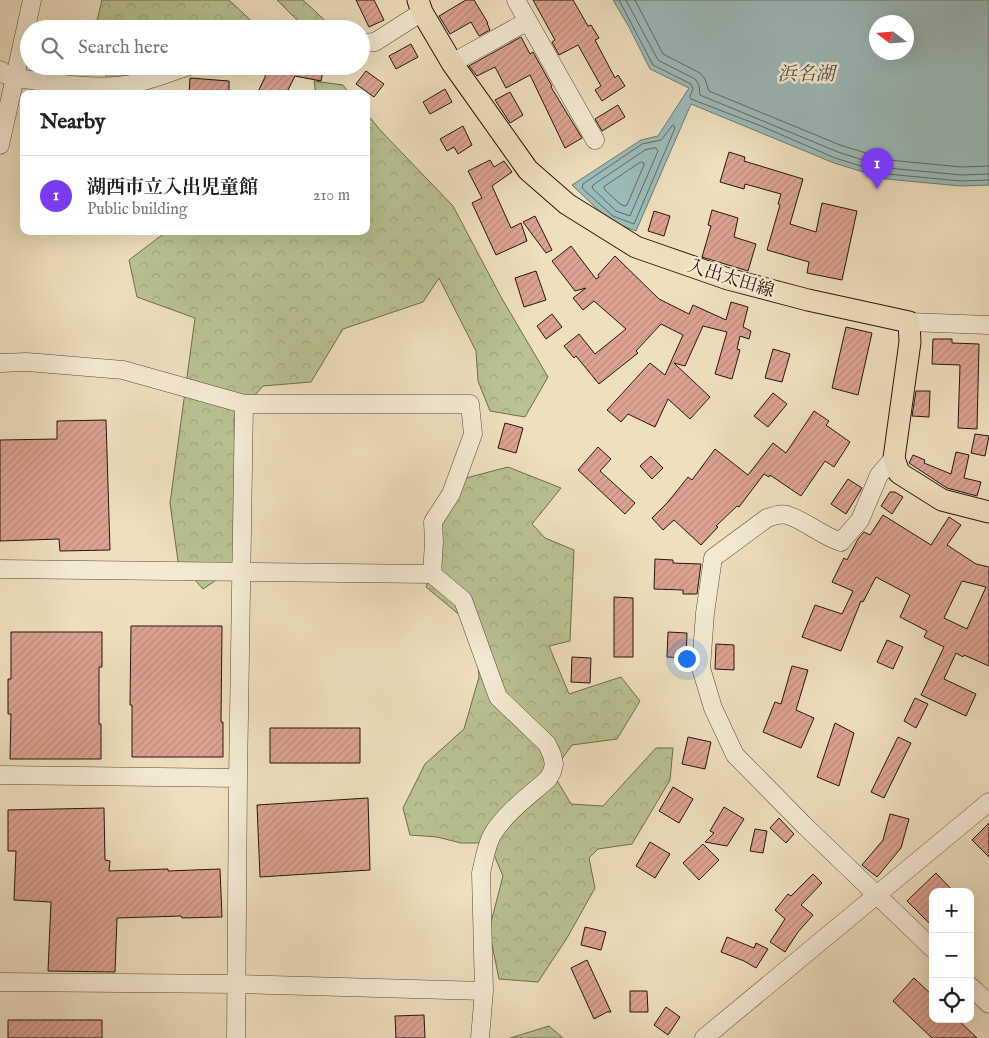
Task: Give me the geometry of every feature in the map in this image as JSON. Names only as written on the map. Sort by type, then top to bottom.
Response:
[{"type":"main road","name":"入出太田線","points":[[420,6],[452,63],[528,170],[567,204],[636,247],[728,279],[808,300],[909,322]]},
{"type":"main road","points":[[909,322],[910,342],[894,458],[899,473],[942,500],[989,512]]},
{"type":"street","points":[[28,20],[32,0]]},
{"type":"street","points":[[516,0],[595,140]]},
{"type":"street","points":[[370,42],[375,42],[420,6]]},
{"type":"street","points":[[452,63],[528,22]]},
{"type":"street","points":[[0,144],[20,58]]},
{"type":"street","points":[[0,70],[6,75],[16,78],[77,86],[136,83],[161,75]]},
{"type":"street","points":[[909,322],[989,325]]},
{"type":"street","points":[[0,364],[27,362],[123,370],[244,404],[470,404],[473,434],[451,494],[433,522],[432,574]]},
{"type":"street","points":[[236,1038],[244,404]]},
{"type":"street","points":[[894,458],[879,475],[860,520],[841,542],[828,538],[786,515],[776,515],[767,518],[713,558],[700,668],[713,708],[735,755],[804,825],[929,945]]},
{"type":"street","points":[[0,569],[432,574],[463,600],[498,697],[547,744],[554,764],[548,779],[502,822],[489,842],[481,873],[484,991],[480,1038]]},
{"type":"street","points":[[0,775],[238,778]]},
{"type":"street","points":[[704,1038],[989,802]]},
{"type":"street","points":[[0,982],[236,984],[484,991]]},
{"type":"street","points":[[974,990],[989,1004]]},
{"type":"green space","points":[[102,0],[229,0],[250,20],[97,20]]},
{"type":"green space","points":[[277,0],[303,0],[324,20],[297,20]]},
{"type":"green space","points":[[106,75],[133,75],[109,80]]},
{"type":"green space","points":[[314,81],[343,85],[347,90],[315,90]]},
{"type":"green space","points":[[370,118],[453,206],[501,297],[548,377],[525,417],[490,411],[478,381],[476,351],[439,278],[423,302],[343,329],[311,382],[263,386],[234,418],[237,566],[203,589],[178,561],[170,503],[195,318],[137,297],[129,260],[162,235],[370,235]]},
{"type":"green space","points":[[508,467],[561,488],[532,524],[545,538],[574,550],[570,641],[549,646],[569,694],[621,677],[640,701],[617,739],[572,745],[552,772],[571,804],[603,806],[656,748],[673,748],[670,780],[632,844],[598,849],[589,858],[595,888],[567,938],[538,982],[499,979],[489,930],[503,876],[489,843],[461,843],[437,837],[410,835],[403,808],[425,764],[464,729],[479,677],[476,637],[462,617],[426,587],[440,552],[441,522],[466,478]]},
{"type":"green space","points":[[549,1026],[563,1038],[510,1038]]},
{"type":"water","name":"浜名湖","points":[[613,0],[989,0],[989,185],[961,186],[886,179],[834,163],[691,104],[636,231],[610,221],[572,185],[641,140],[658,136],[689,88],[650,69]]},
{"type":"building","points":[[356,0],[374,0],[384,20],[370,27],[370,20],[366,20]]},
{"type":"building","points":[[466,0],[474,0],[488,23],[490,30],[479,36],[471,22],[450,34],[439,16]]},
{"type":"building","points":[[533,0],[573,0],[588,26],[591,25],[599,38],[595,40],[615,78],[618,75],[625,86],[602,101],[595,90],[601,86],[578,45],[559,55],[552,42],[555,40]]},
{"type":"building","points":[[521,37],[530,54],[533,52],[551,87],[582,138],[565,148],[530,75],[506,88],[495,67],[477,76],[469,66]]},
{"type":"building","points":[[411,44],[418,57],[396,69],[389,56]]},
{"type":"building","points":[[370,74],[384,84],[374,97],[370,94],[370,90],[364,90],[356,84],[363,75]]},
{"type":"building","points":[[265,75],[322,75],[321,81],[295,76],[288,90],[259,90]]},
{"type":"building","points":[[190,78],[229,81],[229,90],[189,90]]},
{"type":"building","points":[[445,89],[452,102],[430,114],[423,102]]},
{"type":"building","points":[[510,92],[523,115],[510,123],[495,100]]},
{"type":"building","points":[[618,105],[625,117],[602,131],[595,119]]},
{"type":"building","points":[[463,126],[472,145],[458,154],[454,147],[447,151],[440,139]]},
{"type":"building","points":[[729,152],[745,157],[744,161],[803,179],[790,224],[816,232],[822,203],[857,211],[842,280],[807,273],[809,262],[767,250],[780,205],[778,204],[781,194],[745,184],[744,189],[720,182]]},
{"type":"building","points":[[490,160],[494,167],[504,161],[512,172],[492,186],[511,228],[521,223],[527,241],[496,255],[472,203],[482,198],[468,171]]},
{"type":"building","points":[[712,210],[738,218],[734,237],[756,244],[748,271],[702,257],[711,226],[708,225]]},
{"type":"building","points":[[654,211],[670,216],[664,236],[648,231]]},
{"type":"building","points":[[535,216],[552,250],[546,253],[523,222]]},
{"type":"building","points":[[571,246],[596,279],[615,256],[659,299],[689,314],[693,305],[726,320],[731,302],[748,307],[743,327],[751,331],[749,339],[740,336],[737,349],[740,350],[732,379],[715,374],[727,332],[703,326],[685,366],[674,363],[710,397],[690,419],[668,399],[655,427],[628,414],[621,422],[607,410],[650,363],[665,375],[683,335],[661,324],[636,351],[638,353],[599,384],[576,356],[574,358],[564,346],[579,334],[595,354],[626,329],[594,301],[583,310],[573,298],[586,288],[575,291],[552,261]]},
{"type":"building","points":[[536,271],[546,300],[524,307],[515,278]]},
{"type":"building","points":[[552,314],[562,327],[546,339],[537,326]]},
{"type":"building","points":[[846,327],[872,333],[858,395],[832,388]]},
{"type":"building","points":[[933,339],[952,339],[952,343],[979,344],[977,429],[958,428],[960,365],[932,364]]},
{"type":"building","points":[[773,349],[790,354],[782,382],[765,378]]},
{"type":"building","points":[[916,391],[930,391],[929,417],[912,416]]},
{"type":"building","points":[[773,393],[787,404],[768,427],[754,416]]},
{"type":"building","points":[[814,411],[829,421],[826,425],[850,442],[834,467],[825,461],[801,496],[770,475],[769,477],[764,474],[739,507],[737,506],[716,526],[718,527],[701,545],[674,520],[663,530],[652,518],[688,477],[692,480],[715,449],[748,475],[773,443],[786,453]]},
{"type":"building","points":[[106,420],[110,550],[60,551],[59,539],[0,541],[0,440],[57,439],[57,421]]},
{"type":"building","points":[[505,423],[523,428],[516,453],[498,448]]},
{"type":"building","points":[[975,434],[989,436],[985,456],[971,453]]},
{"type":"building","points":[[598,447],[611,459],[600,471],[635,503],[625,514],[578,470]]},
{"type":"building","points":[[956,452],[969,455],[964,478],[981,482],[977,496],[947,488],[909,463],[913,455],[925,460],[924,463],[951,474]]},
{"type":"building","points":[[651,456],[663,468],[652,479],[640,466]]},
{"type":"building","points":[[848,479],[862,488],[846,514],[831,504]]},
{"type":"building","points":[[890,492],[895,492],[903,497],[892,514],[881,506]]},
{"type":"building","points":[[883,515],[931,545],[949,517],[961,525],[947,545],[976,564],[989,567],[989,666],[956,653],[944,679],[976,694],[966,716],[921,695],[944,647],[924,637],[927,631],[900,617],[910,595],[876,577],[863,602],[861,601],[841,651],[802,637],[815,605],[842,614],[853,591],[832,582],[844,558],[847,560],[858,539],[864,532],[870,535]],"holes":[[[962,581],[986,587],[967,629],[944,618]]]},
{"type":"building","points":[[655,559],[673,560],[673,563],[701,564],[697,594],[683,594],[683,590],[654,589]]},
{"type":"building","points":[[614,597],[633,598],[633,657],[614,657]]},
{"type":"building","points":[[131,626],[222,626],[221,722],[223,722],[223,757],[132,757],[132,705],[130,705]]},
{"type":"building","points":[[11,632],[102,632],[102,667],[99,667],[101,759],[10,759],[11,714],[8,714],[8,679],[11,679]]},
{"type":"building","points":[[668,632],[687,633],[686,658],[667,657]]},
{"type":"building","points":[[887,640],[903,647],[893,669],[877,662]]},
{"type":"building","points":[[716,644],[734,645],[734,670],[715,669]]},
{"type":"building","points":[[572,657],[591,658],[590,683],[571,682]]},
{"type":"building","points":[[792,666],[808,670],[796,710],[814,718],[801,748],[763,732],[775,702],[781,704]]},
{"type":"building","points":[[915,698],[928,704],[916,728],[904,721]]},
{"type":"building","points":[[835,723],[854,733],[839,786],[817,777]]},
{"type":"building","points":[[270,728],[360,728],[360,763],[270,763]]},
{"type":"building","points":[[688,737],[711,742],[705,769],[682,764]]},
{"type":"building","points":[[898,737],[911,743],[884,798],[871,792]]},
{"type":"building","points":[[673,787],[693,799],[679,823],[659,811]]},
{"type":"building","points":[[368,798],[370,870],[260,877],[257,805]]},
{"type":"building","points":[[724,807],[744,819],[727,846],[705,842],[714,833],[710,831]]},
{"type":"building","points":[[104,808],[105,860],[110,861],[109,871],[220,869],[222,917],[117,918],[115,972],[48,971],[51,902],[14,900],[16,851],[8,851],[8,810]]},
{"type":"building","points":[[890,814],[909,819],[901,848],[877,877],[862,865],[883,840]]},
{"type":"building","points":[[779,818],[794,834],[786,843],[770,828]]},
{"type":"building","points":[[989,823],[989,857],[972,840]]},
{"type":"building","points":[[755,829],[767,831],[763,853],[750,851]]},
{"type":"building","points":[[650,842],[670,854],[655,878],[636,866]]},
{"type":"building","points":[[703,844],[719,860],[699,880],[683,863]]},
{"type":"building","points":[[936,873],[950,888],[929,888],[929,923],[907,901]]},
{"type":"building","points":[[813,874],[822,883],[801,905],[813,915],[798,932],[785,952],[770,942],[785,919],[775,910],[788,894],[791,896]]},
{"type":"building","points":[[585,927],[606,932],[601,950],[581,945]]},
{"type":"building","points":[[727,937],[754,948],[756,943],[768,949],[756,968],[721,952]]},
{"type":"building","points":[[587,960],[611,1012],[607,1012],[594,1019],[571,968]]},
{"type":"building","points":[[914,978],[929,992],[929,1023],[961,1023],[977,1038],[932,1038],[893,1001]]},
{"type":"building","points":[[630,991],[647,991],[648,1012],[630,1012]]},
{"type":"building","points":[[666,1007],[680,1017],[668,1035],[654,1025]]},
{"type":"building","points":[[424,1015],[425,1038],[396,1038],[395,1016]]},
{"type":"building","points":[[8,1020],[102,1020],[102,1038],[8,1038]]},
{"type":"place","name":"湖西市立入出児童館","points":[[877,189]]}]
